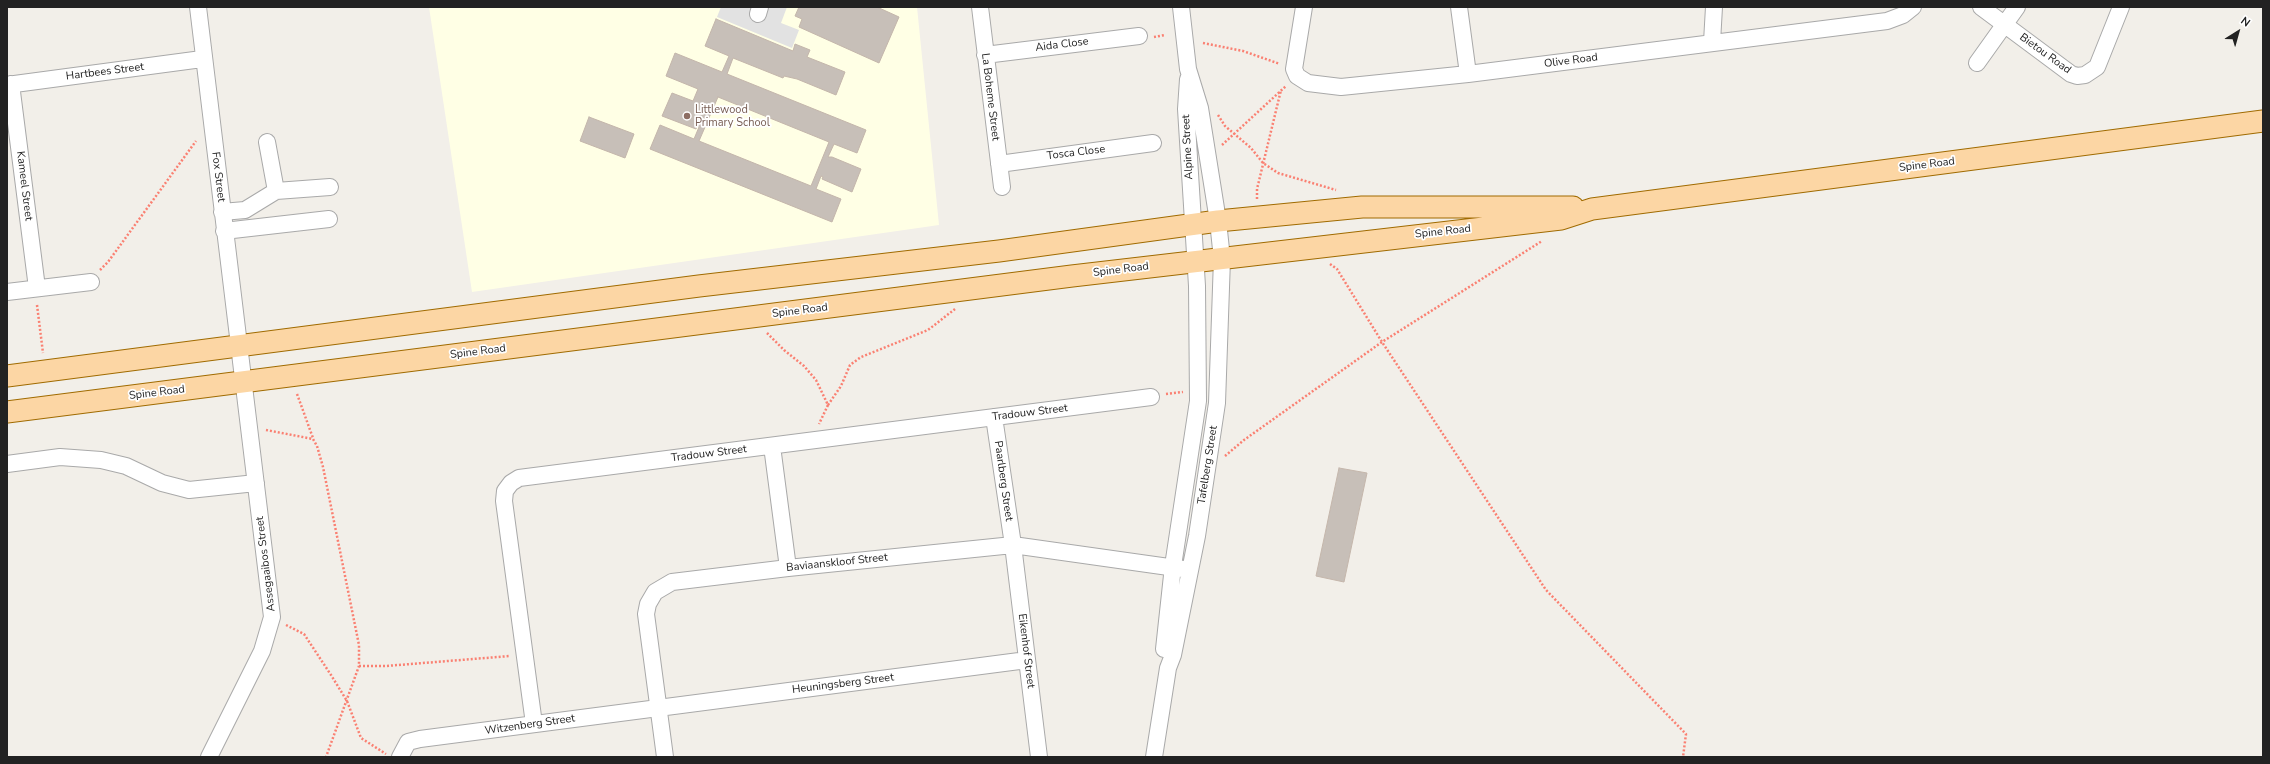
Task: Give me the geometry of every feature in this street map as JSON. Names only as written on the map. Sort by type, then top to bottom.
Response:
[{"type":"main road","name":"Spine Road","points":[[7,412],[1195,262],[1561,219],[1592,209],[2263,121]]},
{"type":"main road","name":"Spine Road","points":[[7,376],[1192,225],[1218,220],[1362,207],[1560,206],[1592,209]]},
{"type":"street","name":"Fox Street","points":[[198,7],[202,59],[244,382]]},
{"type":"street","name":"La Boheme Street","points":[[980,7],[1002,187]]},
{"type":"street","name":"Alpine Street","points":[[1181,7],[1188,69],[1186,109],[1195,262]]},
{"type":"street","points":[[1295,72],[1304,7]]},
{"type":"street","points":[[1459,7],[1468,74]]},
{"type":"street","points":[[1712,42],[1714,7]]},
{"type":"street","name":"Olive Road","points":[[1295,72],[1308,83],[1341,87],[1468,74],[1887,20],[1903,15],[1913,7]]},
{"type":"street","name":"Bietou Road","points":[[1981,7],[2071,74],[2085,75],[2097,67],[2121,7]]},
{"type":"street","points":[[1977,63],[2018,7]]},
{"type":"street","name":"Aida Close","points":[[985,55],[1139,36]]},
{"type":"street","name":"Hartbees Street","points":[[9,84],[202,59]]},
{"type":"street","name":"Alpine Street","points":[[1188,69],[1200,108],[1218,220],[1222,259]]},
{"type":"street","name":"Kameel Street","points":[[9,84],[37,294]]},
{"type":"street","points":[[267,142],[276,191]]},
{"type":"street","name":"Tosca Close","points":[[999,164],[1153,143]]},
{"type":"street","points":[[222,212],[245,210],[276,191],[330,187]]},
{"type":"street","points":[[224,231],[329,219]]},
{"type":"street","name":"Tafelberg Street","points":[[1154,757],[1168,668],[1173,655],[1197,536],[1217,403],[1222,259]]},
{"type":"street","name":"Tafelberg Street","points":[[1168,668],[1164,653],[1173,566],[1198,401],[1195,262]]},
{"type":"street","points":[[7,292],[37,294],[91,282]]},
{"type":"street","name":"Assegaaibos Street","points":[[209,757],[262,651],[272,617],[244,382]]},
{"type":"street","name":"Tradouw Street","points":[[534,724],[504,501],[505,492],[511,483],[519,478],[1157,396]]},
{"type":"street","name":"Paarlberg Street","points":[[994,417],[1013,545]]},
{"type":"street","points":[[772,446],[788,568]]},
{"type":"street","points":[[7,464],[60,457],[101,460],[126,466],[162,483],[189,490],[256,483]]},
{"type":"street","name":"Baviaanskloof Street","points":[[665,757],[646,614],[648,604],[655,592],[672,582],[788,568],[1013,545],[1173,566],[1190,570]]},
{"type":"street","name":"Eikenhof Street","points":[[1013,545],[1039,757]]},
{"type":"street","name":"Heuningsberg Street","points":[[658,707],[1027,660]]},
{"type":"street","name":"Witzenberg Street","points":[[401,752],[408,742],[420,739],[658,707]]},
{"type":"path","points":[[1203,43],[1242,51],[1295,72],[1281,90],[1218,148]]},
{"type":"path","points":[[1257,199],[1257,189],[1281,90]]},
{"type":"path","points":[[1215,112],[1225,126],[1251,148],[1264,163],[1278,173],[1342,192]]},
{"type":"path","points":[[91,282],[108,262],[196,141]]},
{"type":"path","points":[[1224,457],[1244,440],[1382,342],[1542,241],[1549,239]]},
{"type":"path","points":[[1328,263],[1337,269],[1382,342],[1546,590],[1686,734],[1683,757]]},
{"type":"path","points":[[37,294],[43,354]]},
{"type":"path","points":[[819,432],[819,425],[828,405],[841,386],[850,365],[861,357],[928,330],[958,307]]},
{"type":"path","points":[[764,330],[784,350],[804,366],[816,380],[828,405]]},
{"type":"path","points":[[296,389],[323,467],[359,645],[359,666],[326,757]]},
{"type":"path","points":[[1157,396],[1188,391]]},
{"type":"path","points":[[260,430],[313,439]]},
{"type":"path","points":[[285,624],[304,634],[347,701],[361,738],[386,754],[401,752]]},
{"type":"path","points":[[359,666],[473,660],[516,655]]},
{"type":"shaded area","name":"Littlewood Primary School","points":[[429,7],[917,7],[939,225],[472,292]]},
{"type":"shaded area","points":[[721,7],[787,7],[781,23],[799,30],[792,48],[717,17]]},
{"type":"building","points":[[799,7],[877,7],[899,17],[879,63],[799,27],[802,19],[795,16]]},
{"type":"building","points":[[716,19],[793,51],[795,44],[810,50],[807,57],[845,72],[836,95],[797,79],[784,76],[783,78],[733,58],[727,74],[866,130],[857,153],[834,144],[828,157],[832,157],[861,169],[852,192],[822,179],[823,177],[821,176],[816,189],[841,199],[832,222],[650,149],[660,125],[694,139],[699,127],[697,126],[696,129],[662,116],[672,93],[693,101],[698,89],[666,76],[675,53],[722,72],[729,56],[705,46]],"holes":[[[718,97],[829,142],[811,186],[699,141]]]},
{"type":"building","points":[[589,117],[634,134],[625,158],[580,141]]},
{"type":"building","points":[[1339,468],[1367,473],[1344,582],[1316,576]]},
{"type":"place","name":"Littlewood Primary School","points":[[687,116]]}]
